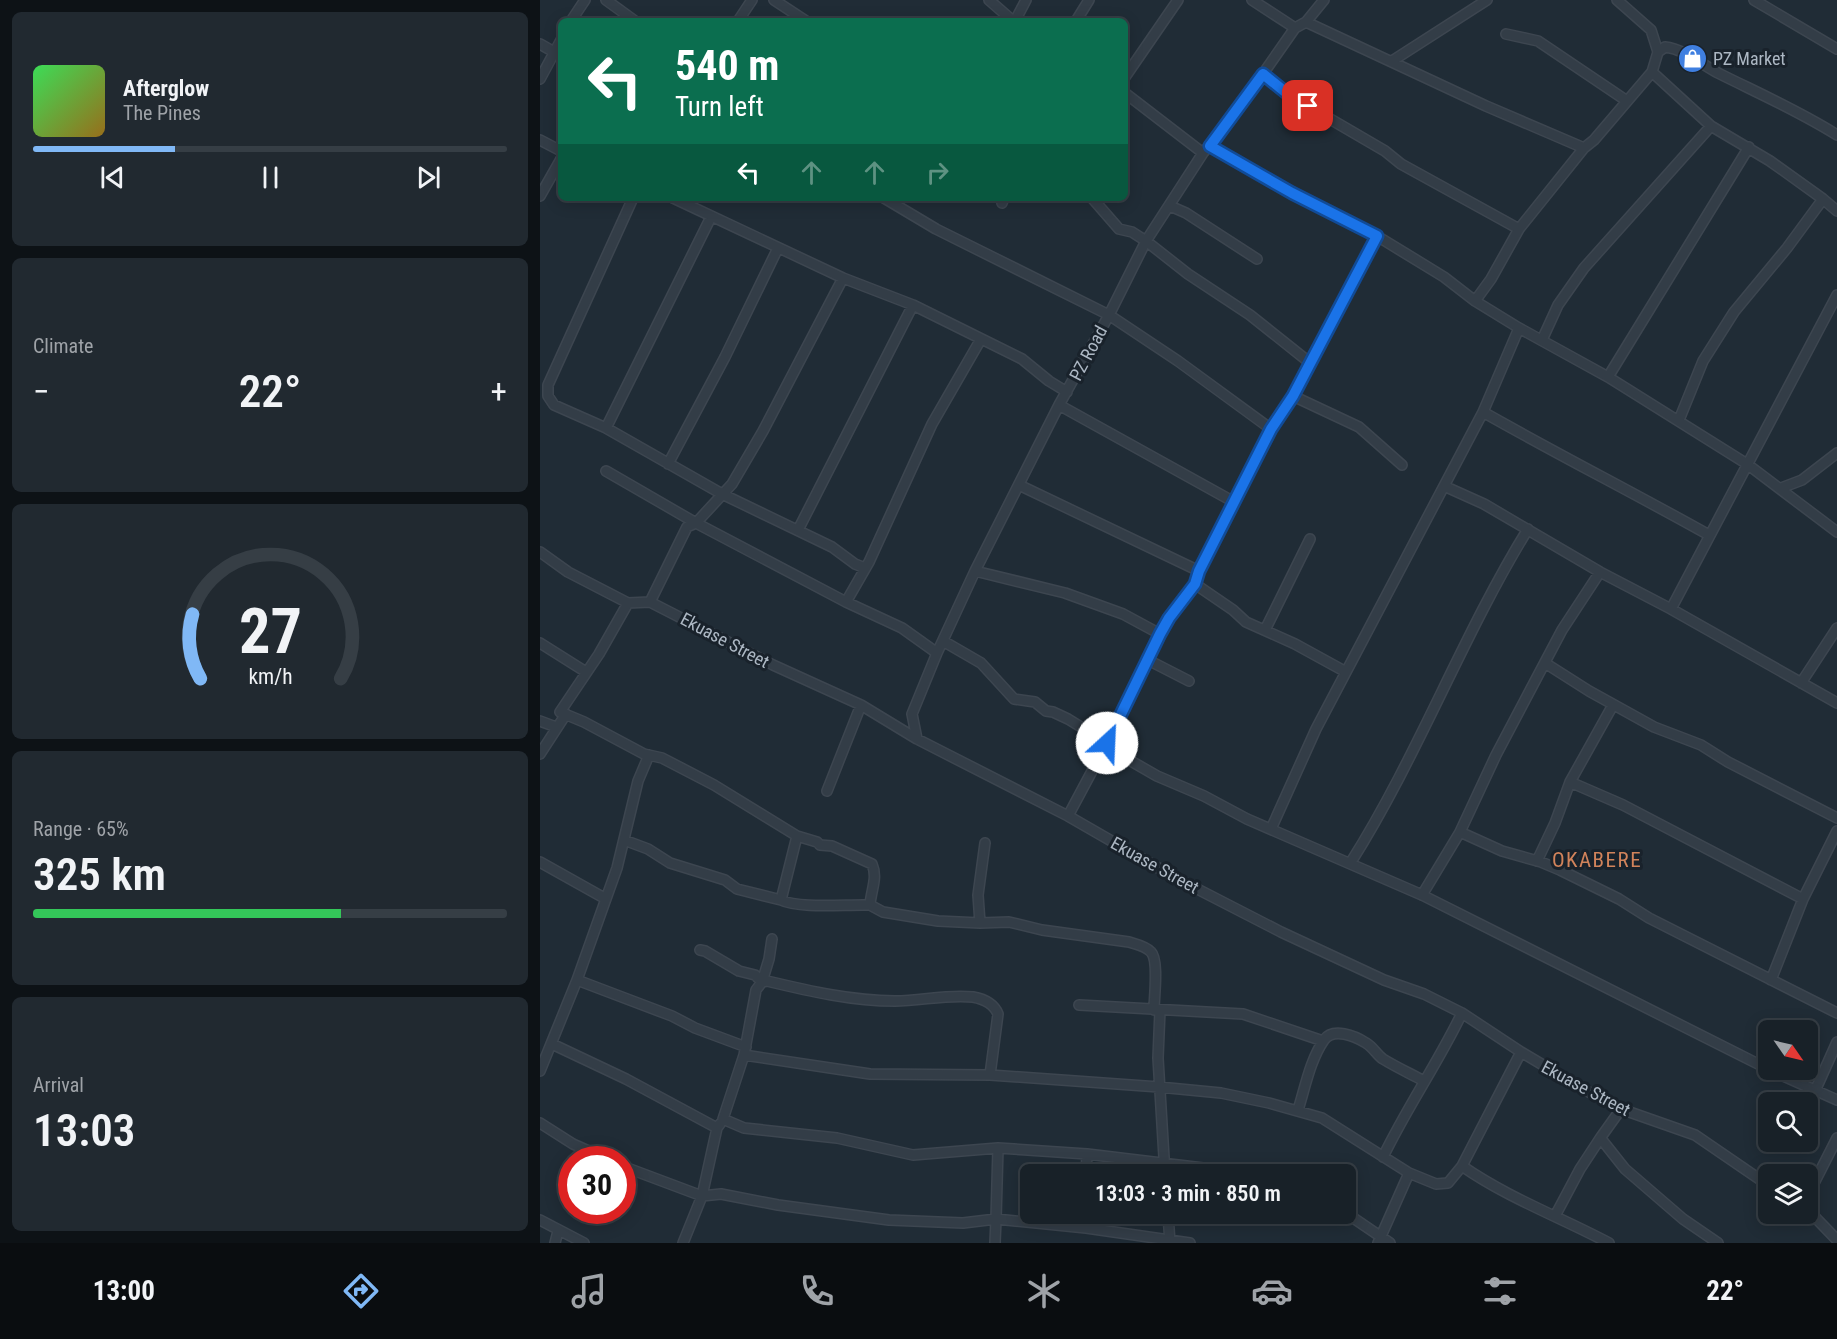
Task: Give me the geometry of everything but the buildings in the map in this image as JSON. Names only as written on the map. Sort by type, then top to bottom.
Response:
[{"type":"street","points":[[573,18],[585,0]]},
{"type":"street","points":[[606,0],[631,18]]},
{"type":"street","points":[[740,18],[752,0]]},
{"type":"street","points":[[774,0],[801,18]]},
{"type":"street","points":[[989,0],[1010,18]]},
{"type":"street","points":[[1016,18],[1026,0]]},
{"type":"street","points":[[1078,18],[1089,0]]},
{"type":"street","points":[[1128,73],[1178,0]]},
{"type":"street","points":[[1252,0],[1295,28]]},
{"type":"street","name":"PZ Road","points":[[917,739],[912,714],[937,653],[975,571],[1059,405],[1109,315],[1146,241],[1207,150],[1295,28],[1306,22],[1324,0]]},
{"type":"street","points":[[1392,61],[1487,0]]},
{"type":"street","points":[[1475,301],[1491,279],[1520,229],[1584,148],[1594,141],[1652,72],[1658,52],[1651,30],[1617,0]]},
{"type":"street","points":[[1754,0],[1837,49]]},
{"type":"street","points":[[1306,22],[1486,106],[1584,148]]},
{"type":"street","points":[[1506,34],[1538,41],[1627,101]]},
{"type":"street","points":[[540,44],[558,54],[540,79]]},
{"type":"street","points":[[1658,52],[1665,47],[1676,48],[1837,135]]},
{"type":"street","points":[[1652,72],[1712,126],[1749,147],[1823,199],[1837,212]]},
{"type":"street","points":[[1263,74],[1289,95],[1385,151],[1401,164],[1520,229]]},
{"type":"street","points":[[1128,95],[1207,150],[1377,236],[1444,277],[1475,301],[1519,328],[1608,377],[1679,420],[1781,488],[1837,532]]},
{"type":"street","points":[[1542,340],[1558,305],[1584,268],[1712,126]]},
{"type":"street","points":[[540,140],[558,149]]},
{"type":"street","points":[[1608,377],[1749,147]]},
{"type":"street","points":[[540,196],[558,164]]},
{"type":"street","points":[[1679,420],[1703,361],[1734,312],[1787,248],[1823,199]]},
{"type":"street","points":[[632,201],[548,385],[549,396],[554,405],[606,428],[722,494],[798,530],[865,568]]},
{"type":"street","points":[[679,201],[843,279],[913,306],[1022,359],[1049,381],[1068,392]]},
{"type":"street","points":[[889,201],[936,229],[1109,315],[1178,361],[1271,429]]},
{"type":"street","points":[[1095,201],[1119,228],[1132,232],[1146,241],[1188,274],[1250,315],[1309,362]]},
{"type":"street","points":[[1170,206],[1186,213],[1257,259]]},
{"type":"street","points":[[606,428],[711,217]]},
{"type":"street","points":[[1509,224],[1506,238],[1510,245]]},
{"type":"street","points":[[1068,816],[1107,743],[1160,634],[1169,618],[1195,584],[1199,571],[1271,429],[1293,396],[1377,236]]},
{"type":"street","points":[[668,464],[725,357],[778,248]]},
{"type":"street","points":[[650,603],[687,527],[696,523],[732,484],[763,431],[843,279]]},
{"type":"street","points":[[1671,609],[1747,464],[1834,307],[1837,295]]},
{"type":"street","points":[[798,530],[913,306]]},
{"type":"street","points":[[1271,829],[1316,729],[1483,412],[1519,328]]},
{"type":"street","points":[[846,602],[865,568],[932,424],[981,339]]},
{"type":"street","points":[[1293,396],[1359,427],[1402,465]]},
{"type":"street","points":[[1059,405],[1234,502]]},
{"type":"street","points":[[1483,412],[1709,535]]},
{"type":"street","points":[[1781,488],[1802,480],[1837,453]]},
{"type":"street","points":[[606,471],[696,523],[846,602],[902,628],[937,653]]},
{"type":"street","points":[[1019,485],[1199,571]]},
{"type":"street","points":[[1444,486],[1485,504],[1600,572],[1671,609],[1837,703]]},
{"type":"street","points":[[1351,862],[1399,776],[1499,576],[1528,529]]},
{"type":"street","points":[[1265,630],[1310,539]]},
{"type":"street","name":"Ekuase Street","points":[[540,552],[568,572],[627,603],[650,603],[773,665],[861,705],[917,739],[1068,816],[1174,877],[1281,932],[1384,980],[1424,994],[1462,1013],[1585,1090],[1621,1109],[1695,1136],[1758,1178]]},
{"type":"street","points":[[975,571],[1075,597],[1123,614],[1160,634]]},
{"type":"street","points":[[1422,895],[1460,832],[1496,755],[1575,607],[1600,572]]},
{"type":"street","points":[[1195,584],[1233,610],[1246,622],[1346,672]]},
{"type":"street","points":[[627,603],[560,712],[649,755],[662,758],[714,785],[797,836],[820,845],[832,846],[872,864],[875,871],[875,884],[870,905]]},
{"type":"street","points":[[1801,683],[1837,628]]},
{"type":"street","points":[[943,641],[981,663],[1014,699],[1035,702],[1046,711],[1068,719],[1149,772],[1204,796],[1247,819],[1351,862],[1422,895],[1758,1063]]},
{"type":"street","points":[[540,643],[586,672]]},
{"type":"street","points":[[1148,660],[1189,681]]},
{"type":"street","points":[[1545,663],[1654,728],[1701,745],[1728,762],[1837,818]]},
{"type":"street","points":[[827,790],[861,705]]},
{"type":"street","points":[[1537,861],[1555,823],[1570,782],[1613,705]]},
{"type":"street","points":[[540,754],[566,714]]},
{"type":"street","points":[[540,721],[556,727]]},
{"type":"street","points":[[540,1071],[577,980],[617,868],[638,781],[649,755]]},
{"type":"street","points":[[1570,782],[1623,805],[1803,899]]},
{"type":"street","points":[[1771,980],[1803,899],[1837,831]]},
{"type":"street","points":[[1460,832],[1502,851],[1537,861],[1619,899],[1648,918],[1837,1013]]},
{"type":"street","points":[[781,900],[797,836]]},
{"type":"street","points":[[552,1044],[720,1124],[837,1137],[913,1155],[998,1148],[1164,1164],[1155,959],[1151,951],[1128,942],[1042,930],[1009,921],[980,923],[938,921],[896,914],[870,905],[786,903],[737,889],[725,880],[670,863],[648,849],[624,840]]},
{"type":"street","points":[[980,923],[978,895],[985,843]]},
{"type":"street","points":[[540,862],[606,899]]},
{"type":"street","points":[[683,1243],[702,1196],[720,1124],[745,1051],[756,990],[762,982],[772,939]]},
{"type":"street","points":[[700,950],[739,971],[755,975],[762,982]]},
{"type":"street","points":[[577,980],[672,1016],[745,1051],[870,1074],[990,1076],[1159,1087],[1221,1093],[1298,1110],[1331,1122],[1355,1140],[1409,1173],[1436,1184],[1448,1183],[1462,1166],[1521,1052]]},
{"type":"street","points":[[762,982],[767,981],[809,992],[882,1000],[917,1000],[958,996],[991,1003],[998,1014],[990,1076]]},
{"type":"street","points":[[1080,1005],[1243,1014],[1323,1041]]},
{"type":"street","points":[[1383,1157],[1424,1081],[1445,1048],[1462,1013]]},
{"type":"street","points":[[1298,1110],[1314,1062],[1323,1041],[1329,1035],[1344,1034],[1367,1044],[1381,1058],[1424,1081]]},
{"type":"street","points":[[1815,1091],[1837,1042]]},
{"type":"street","points":[[1792,1080],[1837,1100]]},
{"type":"street","points":[[1555,1216],[1580,1169],[1621,1109]]},
{"type":"street","points":[[540,1123],[579,1146]]},
{"type":"street","points":[[1601,1137],[1625,1169],[1683,1219],[1718,1243]]},
{"type":"street","points":[[1818,1175],[1837,1138]]},
{"type":"street","points":[[995,1243],[998,1148]]},
{"type":"street","points":[[1087,1155],[1087,1164]]},
{"type":"street","points":[[1462,1166],[1521,1202],[1609,1243]]},
{"type":"street","points":[[636,1171],[702,1196],[720,1194],[778,1205],[889,1220],[963,1223],[996,1219],[1086,1228],[1190,1243]]},
{"type":"street","points":[[1379,1241],[1409,1173]]},
{"type":"street","points":[[1818,1220],[1837,1240]]},
{"type":"street","points":[[540,1221],[584,1243]]},
{"type":"street","points":[[1356,1221],[1379,1241],[1390,1243]]},
{"type":"street","points":[[1169,1224],[1170,1241]]},
{"type":"street","points":[[555,1243],[558,1231]]},
{"type":"place","name":"PZ Market","points":[[1692,58]]},
{"type":"district","name":"OKABERE","points":[[1597,860]]},
{"type":"route","points":[[1107,743],[1160,634],[1169,618],[1195,584],[1199,571],[1271,429],[1293,396],[1377,236],[1292,193],[1210,146],[1263,74],[1289,95],[1308,106]]}]
